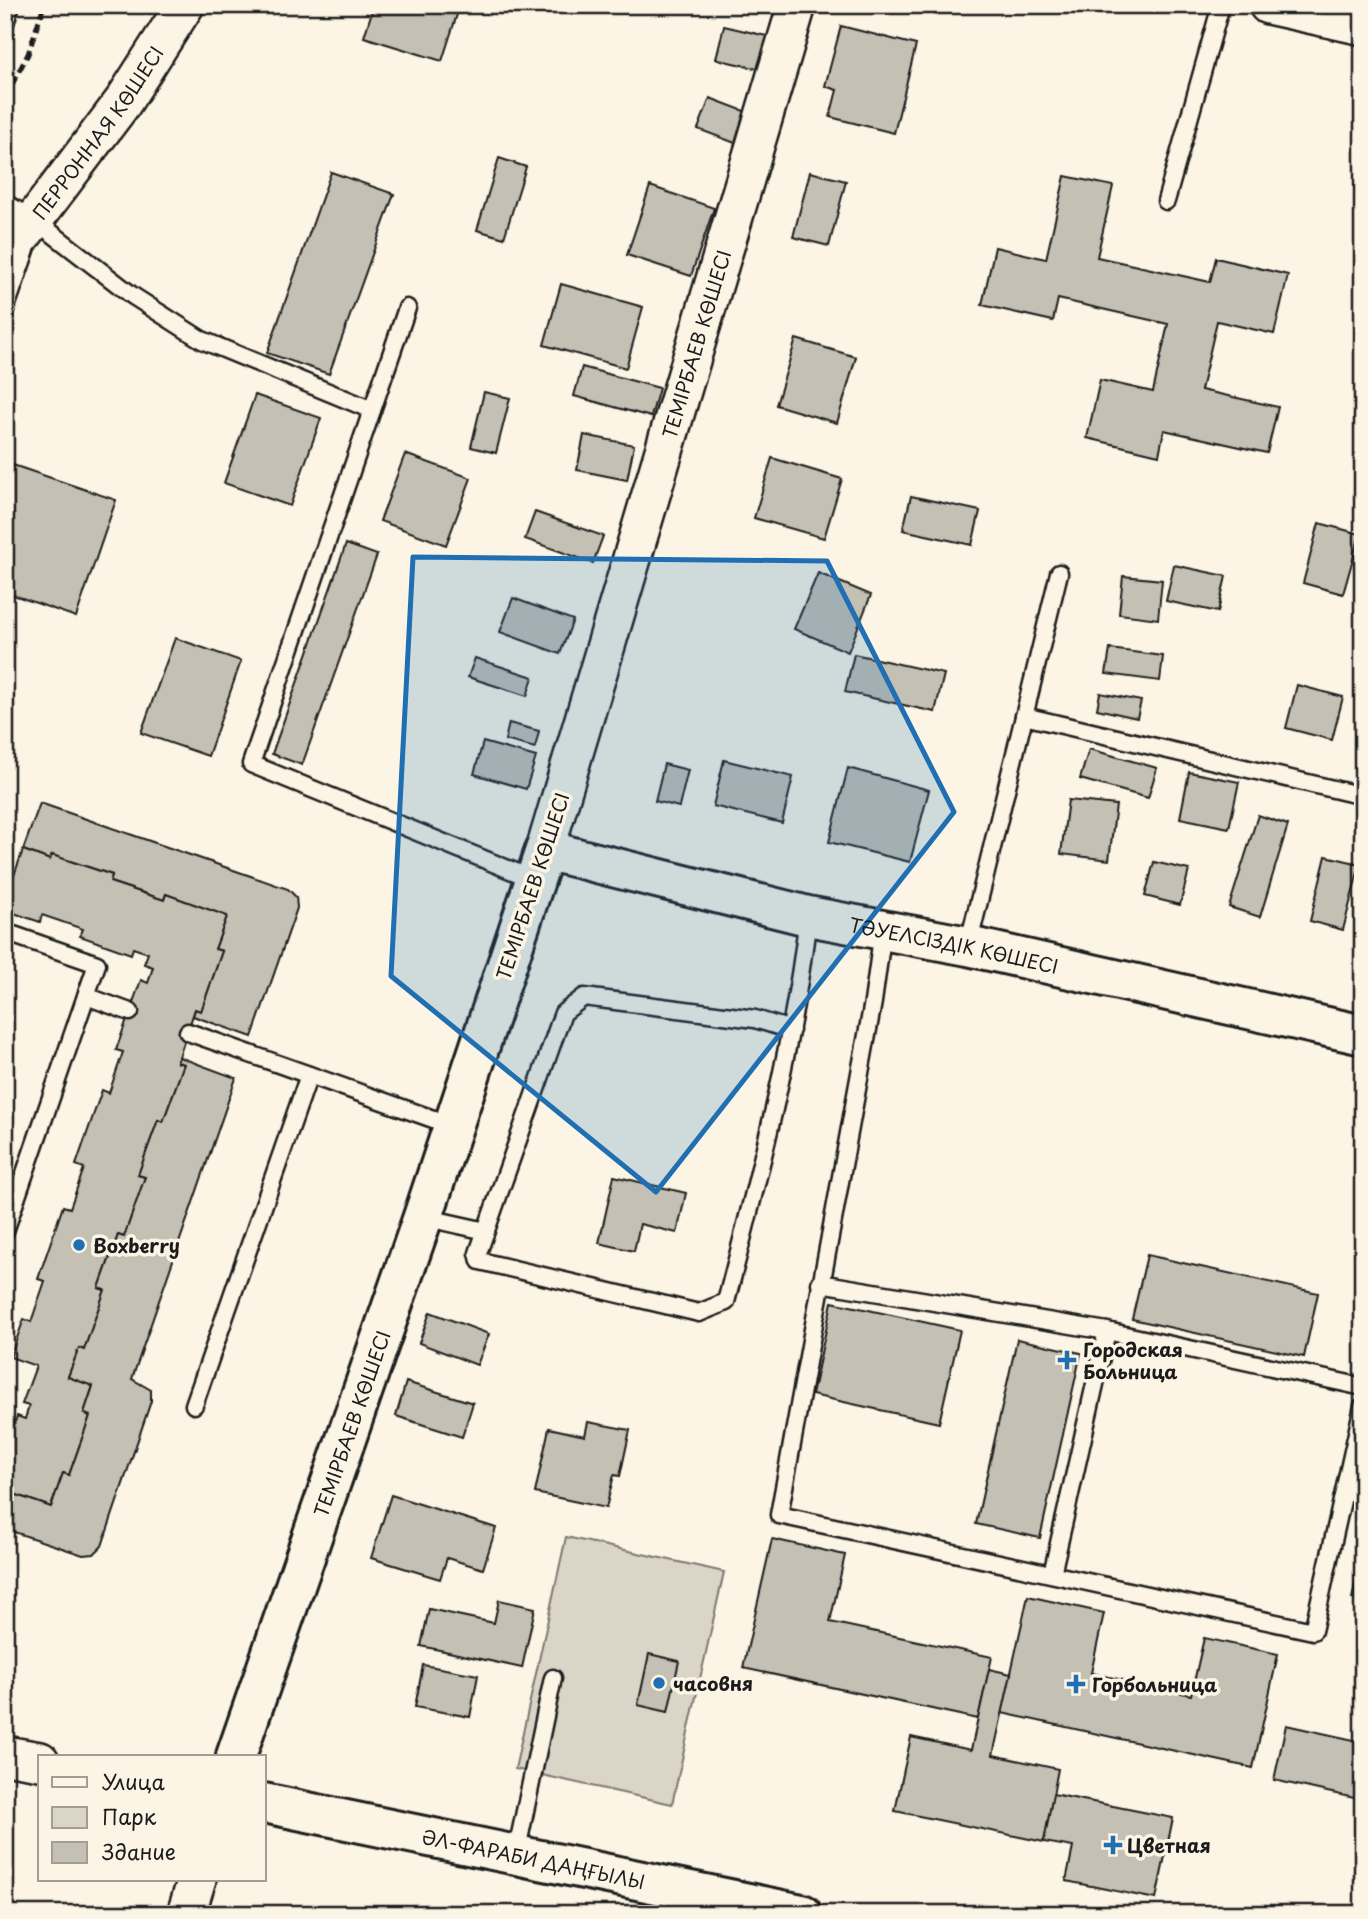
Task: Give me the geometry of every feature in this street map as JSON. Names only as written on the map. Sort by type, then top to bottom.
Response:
[{"type":"main road","name":"ТӘУЕЛСІЗДІК КӨШЕСІ","points":[[540,865],[968,946],[1363,1035]]},
{"type":"main road","name":"ТЕМІРБАЕВ КӨШЕСІ","points":[[236,1755],[423,1217],[540,865]]},
{"type":"main road","name":"ӘЛ-ФАРАБИ ДАҢҒЫЛЫ","points":[[266,1803],[516,1854],[696,1903],[802,1914]]},
{"type":"street","name":"ПЕРРОННАЯ КӨШЕСІ","points":[[5,258],[20,212],[123,102],[185,5]]},
{"type":"street","name":"ТЕМІРБАЕВ КӨШЕСІ","points":[[540,865],[797,5]]},
{"type":"street","points":[[1268,5],[1363,26]]},
{"type":"street","points":[[5,1755],[38,1761]]},
{"type":"street","points":[[186,1914],[196,1881]]},
{"type":"lane","points":[[1166,201],[1221,5]]},
{"type":"lane","points":[[5,310],[20,212],[132,296],[202,340],[372,410]]},
{"type":"lane","points":[[407,307],[251,764],[540,865]]},
{"type":"lane","points":[[968,946],[1059,573]]},
{"type":"lane","points":[[1024,716],[1363,796]]},
{"type":"lane","points":[[791,1030],[755,1019],[584,997],[573,1003],[564,1013],[478,1253],[480,1261],[486,1265],[699,1313],[726,1301],[776,1106],[791,1030],[808,916]]},
{"type":"lane","points":[[883,930],[873,1002],[779,1514],[1313,1631],[1363,1406]]},
{"type":"lane","points":[[5,932],[97,964],[5,1231]]},
{"type":"lane","points":[[86,996],[130,1012]]},
{"type":"lane","points":[[188,1032],[453,1126]]},
{"type":"lane","points":[[194,1405],[309,1075]]},
{"type":"lane","points":[[423,1217],[486,1231]]},
{"type":"lane","points":[[820,1283],[1107,1331],[1363,1387]]},
{"type":"lane","points":[[1052,1574],[1107,1331]]},
{"type":"lane","points":[[516,1854],[552,1678]]},
{"type":"highlighted area","points":[[413,557],[827,561],[954,812],[656,1192],[391,976]]},
{"type":"green space","points":[[566,1537],[724,1572],[672,1804],[515,1769]]},
{"type":"building","points":[[5,5],[21,5],[5,53]]},
{"type":"building","points":[[374,5],[460,5],[442,61],[364,37]]},
{"type":"building","points":[[724,26],[771,37],[763,70],[716,59]]},
{"type":"building","points":[[841,26],[916,45],[894,133],[830,117],[837,90],[825,86]]},
{"type":"building","points":[[710,98],[747,112],[735,143],[698,129]]},
{"type":"building","points":[[499,158],[526,167],[504,238],[477,230]]},
{"type":"building","points":[[331,172],[394,194],[329,374],[267,353]]},
{"type":"building","points":[[810,172],[846,181],[829,246],[793,237]]},
{"type":"building","points":[[1065,176],[1113,186],[1097,257],[1210,282],[1216,258],[1288,275],[1274,334],[1217,321],[1201,390],[1278,407],[1267,453],[1164,430],[1159,455],[1087,438],[1100,380],[1153,392],[1168,324],[1058,299],[1053,321],[982,305],[995,247],[1046,259]]},
{"type":"building","points":[[650,186],[714,208],[691,276],[627,255]]},
{"type":"building","points":[[561,284],[643,307],[626,368],[544,345]]},
{"type":"building","points":[[796,339],[856,357],[837,423],[776,405]]},
{"type":"building","points":[[582,367],[659,388],[651,417],[574,396]]},
{"type":"building","points":[[484,392],[510,398],[496,453],[471,447]]},
{"type":"building","points":[[255,395],[321,418],[290,506],[224,483]]},
{"type":"building","points":[[584,435],[634,445],[627,480],[577,470]]},
{"type":"building","points":[[405,454],[471,478],[446,545],[380,521]]},
{"type":"building","points":[[772,458],[842,479],[824,538],[754,518]]},
{"type":"building","points":[[10,464],[116,500],[76,617],[5,592],[5,476]]},
{"type":"building","points":[[911,496],[980,511],[972,545],[903,530]]},
{"type":"building","points":[[535,512],[603,536],[593,563],[525,539]]},
{"type":"building","points":[[1319,523],[1360,534],[1343,594],[1303,583]]},
{"type":"building","points":[[346,544],[377,555],[302,765],[272,754]]},
{"type":"building","points":[[1174,565],[1226,576],[1218,612],[1166,601]]},
{"type":"building","points":[[818,573],[871,595],[848,652],[794,629]]},
{"type":"building","points":[[1123,576],[1162,580],[1158,619],[1119,614]]},
{"type":"building","points":[[513,598],[573,620],[560,654],[500,632]]},
{"type":"building","points":[[175,638],[241,661],[208,756],[141,733]]},
{"type":"building","points":[[1110,649],[1163,656],[1160,681],[1106,674]]},
{"type":"building","points":[[854,654],[944,674],[935,712],[845,692]]},
{"type":"building","points":[[475,658],[533,677],[527,696],[468,677]]},
{"type":"building","points":[[1297,685],[1343,697],[1332,740],[1286,728]]},
{"type":"building","points":[[1100,693],[1141,701],[1137,718],[1097,709]]},
{"type":"building","points":[[509,723],[539,731],[535,748],[505,740]]},
{"type":"building","points":[[483,742],[536,757],[526,789],[474,774]]},
{"type":"building","points":[[1089,749],[1157,768],[1148,798],[1080,779]]},
{"type":"building","points":[[724,760],[793,777],[782,823],[713,806]]},
{"type":"building","points":[[664,764],[688,770],[679,807],[655,801]]},
{"type":"building","points":[[848,768],[929,790],[910,862],[829,842]]},
{"type":"building","points":[[1189,772],[1239,782],[1229,828],[1180,818]]},
{"type":"building","points":[[1068,800],[1116,805],[1109,860],[1061,854]]},
{"type":"building","points":[[40,803],[288,889],[296,897],[297,908],[252,1037],[193,1016],[195,1009],[201,1011],[222,951],[215,949],[227,916],[166,894],[164,900],[110,882],[112,875],[52,855],[50,860],[23,850]]},
{"type":"building","points":[[1258,815],[1288,825],[1260,917],[1229,907]]},
{"type":"building","points":[[23,850],[50,860],[52,855],[112,875],[110,882],[164,900],[166,894],[227,916],[215,949],[222,951],[201,1011],[195,1009],[177,1062],[184,1064],[163,1122],[158,1120],[138,1175],[145,1177],[124,1237],[118,1235],[99,1288],[105,1290],[84,1350],[79,1348],[68,1377],[93,1386],[84,1413],[90,1416],[69,1475],[63,1473],[51,1507],[5,1491],[5,1425],[13,1428],[17,1416],[25,1419],[29,1406],[22,1404],[36,1366],[10,1357],[24,1319],[31,1322],[45,1281],[38,1279],[63,1206],[70,1208],[84,1168],[76,1165],[102,1090],[109,1093],[123,1052],[116,1050],[141,980],[148,983],[153,967],[144,964],[148,953],[133,948],[131,954],[80,936],[83,929],[42,915],[40,922],[5,910],[5,901]]},
{"type":"building","points":[[1326,856],[1360,864],[1343,930],[1310,921]]},
{"type":"building","points":[[1154,862],[1189,870],[1180,905],[1145,896]]},
{"type":"building","points":[[179,1057],[236,1078],[132,1379],[151,1390],[151,1401],[102,1546],[94,1554],[83,1555],[5,1529],[5,1491],[51,1507],[63,1473],[69,1475],[90,1416],[84,1413],[93,1386],[68,1377],[79,1348],[84,1350],[105,1290],[99,1288],[118,1235],[124,1237],[145,1177],[138,1175],[158,1120],[163,1122],[184,1064],[177,1062]]},
{"type":"building","points":[[614,1176],[686,1193],[677,1233],[640,1224],[634,1251],[599,1243]]},
{"type":"building","points":[[1147,1255],[1318,1293],[1304,1357],[1132,1319]]},
{"type":"building","points":[[832,1302],[960,1330],[939,1423],[812,1395]]},
{"type":"building","points":[[430,1312],[489,1334],[477,1365],[419,1343]]},
{"type":"building","points":[[1017,1339],[1081,1353],[1040,1538],[976,1524]]},
{"type":"building","points":[[406,1382],[473,1403],[462,1437],[396,1416]]},
{"type":"building","points":[[588,1422],[630,1430],[620,1476],[614,1475],[606,1508],[535,1493],[549,1428],[585,1436]]},
{"type":"building","points":[[391,1495],[496,1528],[483,1569],[447,1558],[440,1579],[371,1558]]},
{"type":"building","points":[[772,1539],[845,1555],[830,1622],[992,1657],[978,1719],[743,1668]]},
{"type":"building","points":[[1363,1549],[1363,1601],[1352,1599]]},
{"type":"building","name":"Горбольница","points":[[1028,1596],[1104,1613],[1091,1673],[1191,1695],[1204,1638],[1278,1654],[1253,1768],[1002,1713]]},
{"type":"building","points":[[499,1600],[535,1608],[522,1668],[421,1646],[429,1609],[494,1623]]},
{"type":"building","name":"часовня","points":[[649,1654],[679,1661],[668,1712],[638,1705]]},
{"type":"building","points":[[423,1665],[478,1675],[470,1717],[415,1707]]},
{"type":"building","points":[[989,1669],[1011,1674],[993,1755],[1058,1769],[1044,1842],[895,1811],[911,1737],[971,1750]]},
{"type":"building","points":[[1286,1725],[1363,1742],[1363,1800],[1274,1780]]},
{"type":"building","name":"Цветная","points":[[1053,1794],[1173,1818],[1156,1899],[1066,1881],[1073,1847],[1044,1842]]},
{"type":"railway","points":[[5,98],[28,54],[44,5]]},
{"type":"place","name":"Boxberry","points":[[79,1245]]},
{"type":"place","name":"Городская Больница","points":[[1067,1360]]},
{"type":"place","name":"часовня","points":[[659,1683]]},
{"type":"place","name":"Горбольница","points":[[1076,1684]]},
{"type":"place","name":"Цветная","points":[[1113,1845]]}]
